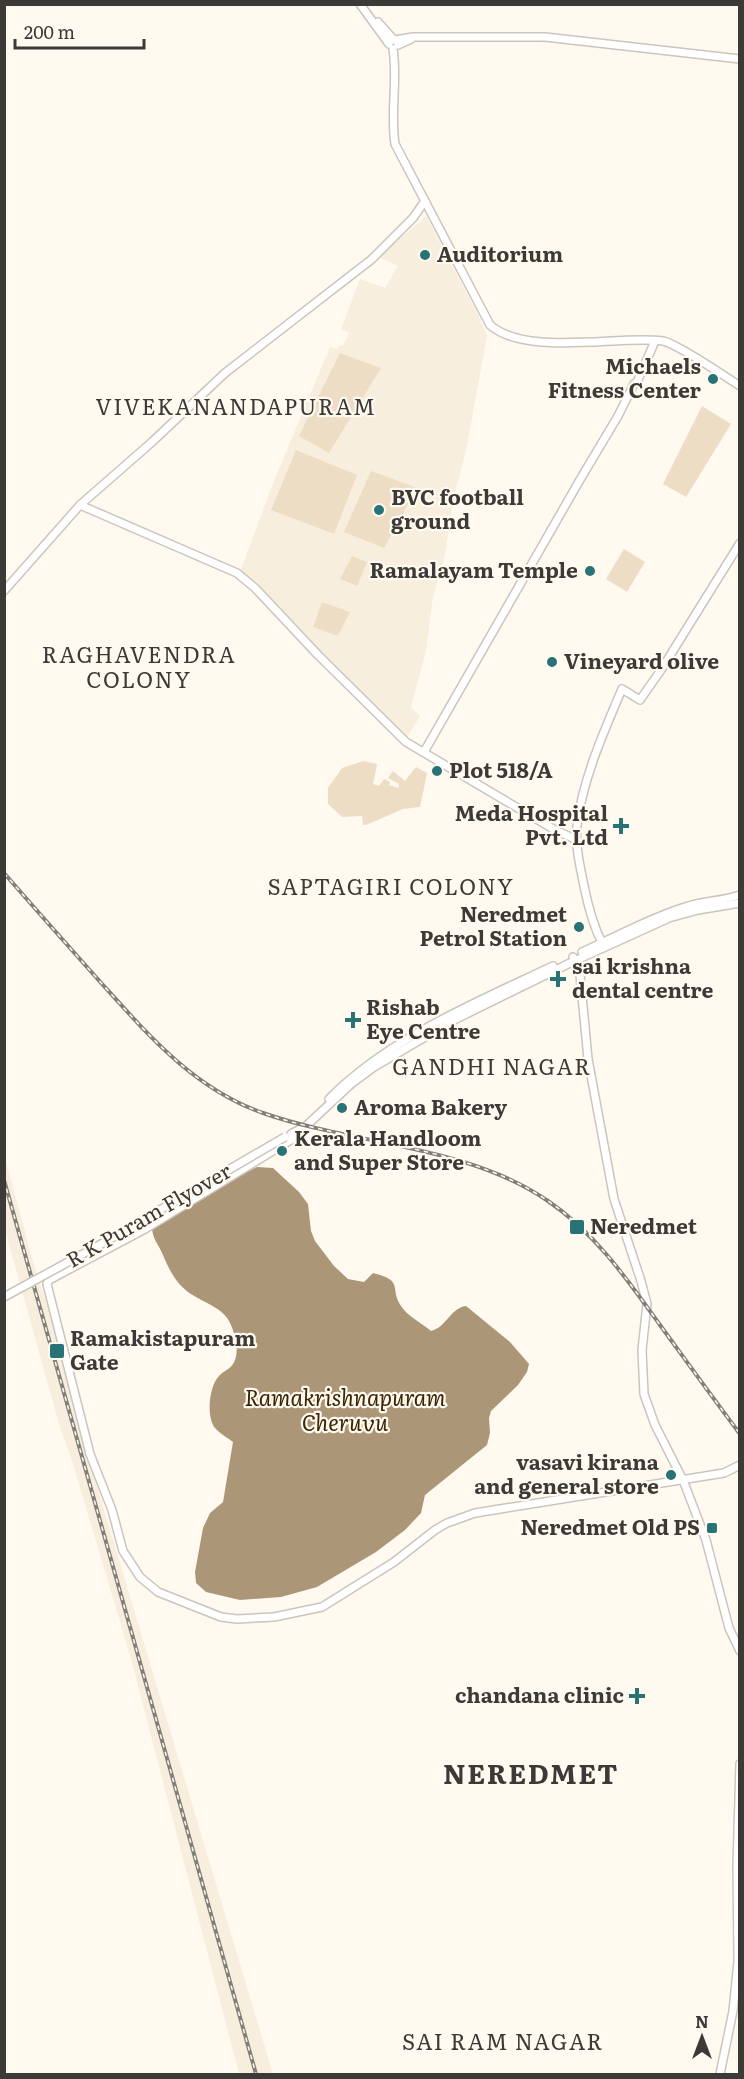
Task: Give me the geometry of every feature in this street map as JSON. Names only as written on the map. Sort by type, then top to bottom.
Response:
[{"type":"street","points":[[362,4],[394,44],[395,144],[486,320],[495,330],[548,342],[655,341],[668,343],[740,386]]},
{"type":"street","points":[[394,44],[413,37],[545,37],[740,59]]},
{"type":"street","points":[[4,591],[80,505],[152,442],[225,373],[372,259],[413,218],[425,201]]},
{"type":"street","points":[[424,752],[618,416],[637,382],[655,341]]},
{"type":"street","points":[[80,505],[237,573],[255,588],[318,655],[406,742],[555,830],[577,840]]},
{"type":"street","points":[[602,943],[587,901],[577,840],[577,826],[584,794],[600,743],[622,690],[640,700],[662,670],[740,543]]},
{"type":"street","points":[[571,960],[671,911],[696,903],[726,900],[740,895]]},
{"type":"street","points":[[571,960],[669,918],[740,903]]},
{"type":"street","points":[[571,960],[580,987],[588,1059],[614,1199],[647,1304],[642,1350],[644,1395],[655,1425],[684,1479],[706,1540],[729,1628],[740,1651]]},
{"type":"street","name":"R K Puram Flyover","points":[[4,1297],[103,1243],[303,1127],[334,1093],[371,1062],[456,1013],[571,960]]},
{"type":"street","points":[[292,1133],[294,1138],[258,1162],[145,1229],[48,1282],[54,1314],[95,1470],[112,1510],[123,1551],[140,1577],[158,1592],[221,1617],[254,1618],[291,1614],[322,1607],[394,1562],[435,1530],[447,1523],[476,1513],[724,1473],[740,1466]]},
{"type":"street","points":[[720,2074],[733,2011],[738,1961],[740,1764]]},
{"type":"shaded area","points":[[426,216],[487,336],[466,451],[454,496],[444,560],[433,597],[426,651],[411,707],[420,716],[406,739],[241,570],[271,488],[330,347],[337,349],[339,345],[343,346],[349,333],[341,329],[360,279],[385,288],[398,266],[379,257]]},
{"type":"shaded area","points":[[340,353],[381,368],[329,453],[299,436]]},
{"type":"shaded area","points":[[702,406],[731,424],[686,497],[663,484]]},
{"type":"shaded area","points":[[296,450],[357,475],[334,534],[271,510]]},
{"type":"shaded area","name":"BVC football ground","points":[[371,471],[417,488],[384,548],[344,532]]},
{"type":"shaded area","points":[[624,549],[645,562],[627,592],[606,579]]},
{"type":"shaded area","points":[[352,556],[367,562],[357,586],[340,579]]},
{"type":"shaded area","points":[[322,602],[350,612],[338,636],[313,627]]},
{"type":"shaded area","points":[[363,761],[377,764],[373,784],[379,786],[384,779],[390,782],[389,785],[398,788],[399,784],[388,778],[393,771],[405,781],[416,767],[427,773],[420,807],[403,809],[366,825],[363,825],[362,816],[342,817],[328,804],[328,788],[342,768]]},
{"type":"shaded area","points":[[4,1154],[34,1265],[66,1363],[84,1443],[273,2074],[239,2074],[131,1659],[59,1424],[5,1230]]},
{"type":"water","name":"Ramakrishnapuram Cheruvu","points":[[257,1167],[273,1168],[299,1192],[308,1204],[311,1231],[315,1241],[334,1266],[348,1279],[364,1282],[373,1273],[389,1279],[393,1282],[398,1300],[404,1310],[431,1331],[441,1326],[456,1310],[466,1306],[510,1342],[529,1364],[527,1372],[518,1385],[491,1411],[487,1445],[425,1495],[421,1513],[405,1530],[376,1552],[317,1587],[281,1597],[240,1600],[206,1592],[196,1583],[195,1572],[203,1528],[210,1513],[223,1502],[233,1442],[221,1434],[212,1423],[210,1402],[216,1381],[235,1360],[237,1351],[235,1338],[228,1319],[223,1314],[188,1292],[176,1280],[154,1238],[152,1226],[233,1178]]},
{"type":"railway","points":[[4,873],[138,1024],[175,1060],[216,1090],[263,1113],[298,1124],[410,1148],[482,1168],[516,1182],[548,1201],[581,1227],[609,1258],[740,1434]]},
{"type":"railway","points":[[4,1180],[256,2074]]},
{"type":"place","name":"Auditorium","points":[[425,255]]},
{"type":"place","name":"Michaels Fitness Center","points":[[713,379]]},
{"type":"place","name":"BVC football ground","points":[[379,510]]},
{"type":"place","name":"Ramalayam Temple","points":[[590,571]]},
{"type":"place","name":"Vineyard olive","points":[[552,662]]},
{"type":"place","name":"Plot 518/A","points":[[437,771]]},
{"type":"place","name":"Meda Hospital Pvt. Ltd","points":[[621,826]]},
{"type":"place","name":"Neredmet Petrol Station","points":[[579,927]]},
{"type":"place","name":"sai krishna dental centre","points":[[558,979]]},
{"type":"place","name":"Rishab Eye Centre","points":[[353,1020]]},
{"type":"place","name":"Aroma Bakery","points":[[342,1108]]},
{"type":"place","name":"Kerala Handloom and Super Store","points":[[282,1151]]},
{"type":"place","name":"Neredmet","points":[[577,1227]]},
{"type":"place","name":"Ramakistapuram Gate","points":[[57,1351]]},
{"type":"place","name":"vasavi kirana and general store","points":[[671,1475]]},
{"type":"place","name":"Neredmet Old PS","points":[[712,1528]]},
{"type":"place","name":"chandana clinic","points":[[637,1696]]},
{"type":"district","name":"VIVEKANANDAPURAM","points":[[236,407]]},
{"type":"district","name":"RAGHAVENDRA COLONY","points":[[139,668]]},
{"type":"district","name":"SAPTAGIRI COLONY","points":[[391,887]]},
{"type":"district","name":"GANDHI NAGAR","points":[[492,1067]]},
{"type":"district","name":"NEREDMET","points":[[531,1775]]},
{"type":"district","name":"SAI RAM NAGAR","points":[[503,2042]]}]
